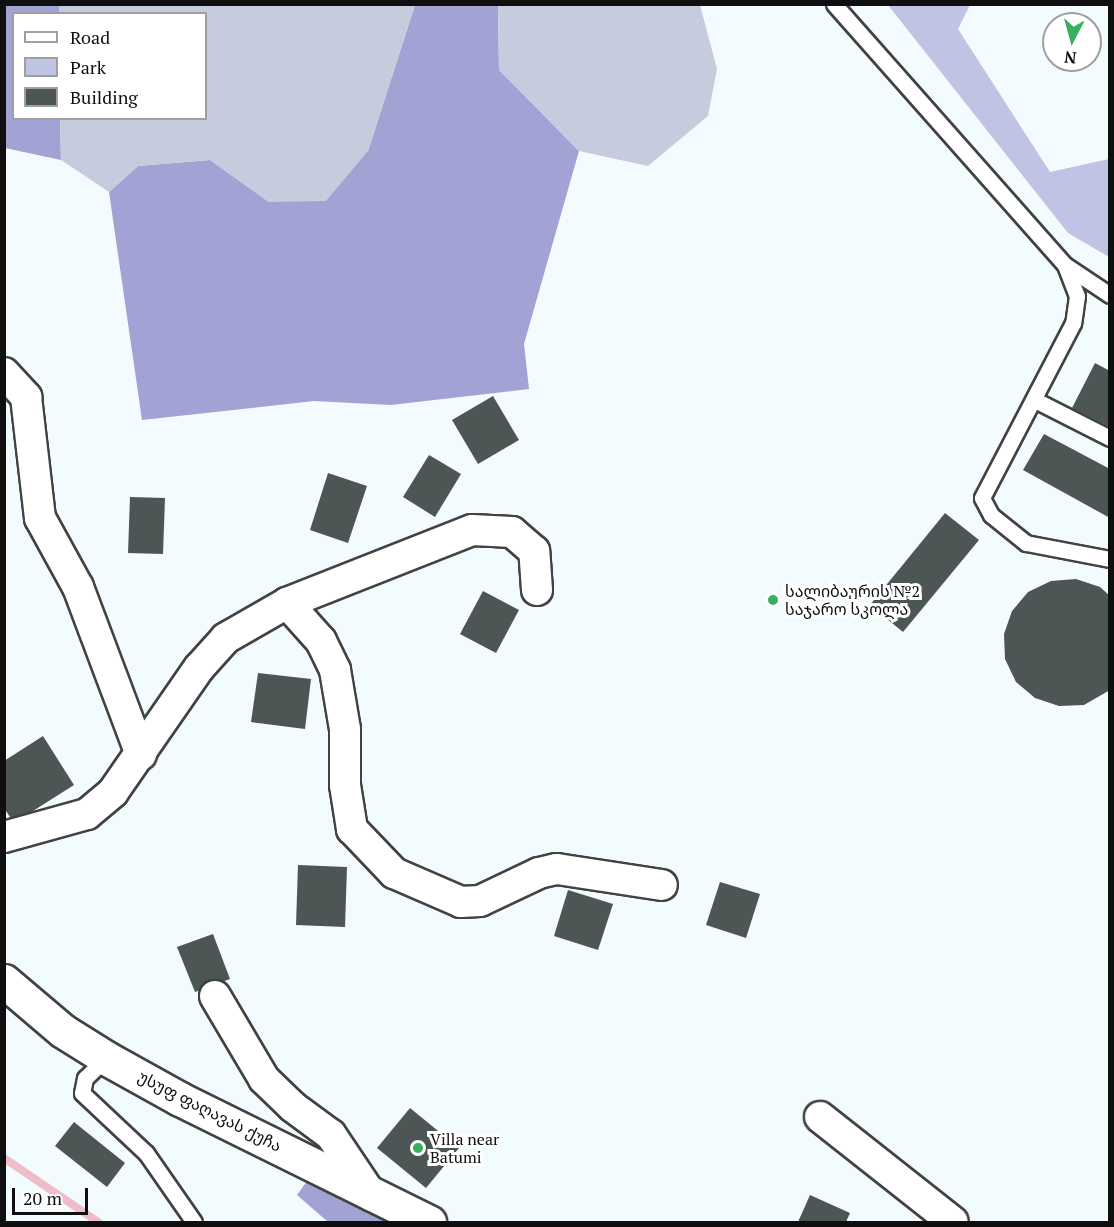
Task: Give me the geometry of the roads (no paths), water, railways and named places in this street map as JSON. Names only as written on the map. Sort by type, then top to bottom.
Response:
[{"type":"street","points":[[4,374],[26,397],[40,518],[78,587],[141,755]]},
{"type":"street","points":[[4,837],[87,814],[112,792],[141,755],[199,669],[226,638],[287,603],[472,530],[512,532],[534,550],[537,590]]},
{"type":"street","points":[[287,603],[321,641],[335,670],[345,729],[345,785],[352,829],[394,873],[461,902],[480,901],[557,869],[662,885]]},
{"type":"street","name":"უსუფ ფაღავას ქუჩა","points":[[4,981],[63,1031],[106,1058],[372,1196],[429,1222]]},
{"type":"street","points":[[215,996],[264,1079],[331,1135],[372,1196]]},
{"type":"street","points":[[820,1117],[953,1222]]},
{"type":"lane","points":[[834,4],[1065,265],[1110,295]]},
{"type":"lane","points":[[1065,265],[1077,296],[1073,323],[1035,400],[1003,451],[982,498],[991,515],[1026,543],[1110,559]]},
{"type":"lane","points":[[1035,400],[1110,438]]},
{"type":"lane","points":[[106,1058],[85,1078],[82,1093],[146,1153],[194,1222]]},
{"type":"waterway","points":[[4,1158],[98,1222]]},
{"type":"place","name":"სალიბაურის №2 საჯარო სკოლა","points":[[773,600]]},
{"type":"place","name":"Villa near Batumi","points":[[418,1148]]}]
